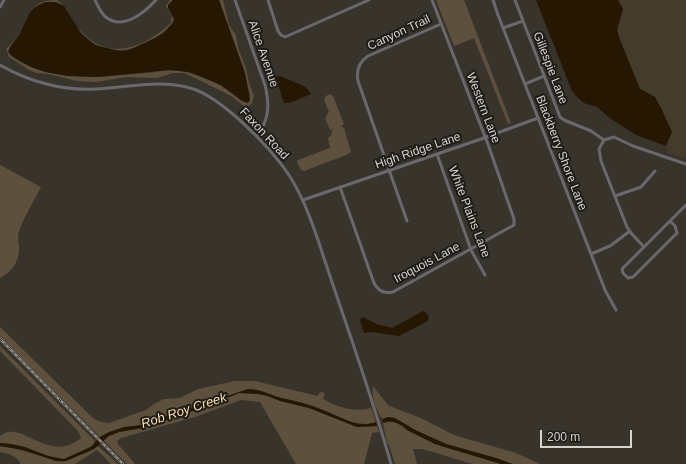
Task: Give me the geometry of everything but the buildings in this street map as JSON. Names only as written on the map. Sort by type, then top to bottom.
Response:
[{"type":"street","points":[[0,7],[4,0]]},
{"type":"street","points":[[95,0],[107,18],[112,21],[122,22],[142,12],[156,0]]},
{"type":"street","name":"Alice Avenue","points":[[235,0],[265,85],[268,99],[268,113],[264,125],[257,137]]},
{"type":"street","points":[[268,0],[278,31],[283,36],[289,36],[369,0]]},
{"type":"street","name":"Western Lane","points":[[432,0],[485,137],[509,204],[514,219],[514,224]]},
{"type":"street","name":"Blackberry Shore Lane","points":[[493,0],[609,300],[616,310]]},
{"type":"street","name":"Gillespie Lane","points":[[515,0],[560,117],[596,133],[604,140],[614,137],[633,146],[686,164]]},
{"type":"street","points":[[503,28],[523,21]]},
{"type":"street","name":"Canyon Trail","points":[[389,170],[358,81],[357,71],[360,64],[368,56],[441,24]]},
{"type":"street","name":"Faxon Road","points":[[0,65],[32,80],[54,86],[74,89],[93,89],[153,84],[190,88],[204,93],[218,102],[257,137],[289,175],[303,200],[356,352],[381,427],[391,464]]},
{"type":"street","points":[[525,84],[544,76]]},
{"type":"street","name":"High Ridge Lane","points":[[303,200],[538,118]]},
{"type":"street","points":[[604,140],[600,146],[600,155],[615,196],[630,231],[644,247]]},
{"type":"street","name":"White Plains Lane","points":[[437,154],[471,250],[485,275]]},
{"type":"street","points":[[389,170],[407,221]]},
{"type":"street","points":[[615,196],[641,187],[655,171]]},
{"type":"street","name":"Iroquois Lane","points":[[340,187],[374,282],[377,288],[382,292],[393,292],[471,250],[510,228],[514,224]]},
{"type":"street","points":[[670,221],[675,226],[678,233],[633,277],[628,278],[623,273],[622,269],[644,247],[670,221],[686,205]]},
{"type":"street","points":[[591,254],[610,246],[630,231]]},
{"type":"shaded area","points":[[57,0],[64,6],[40,4],[30,12],[40,3],[47,1]]},
{"type":"shaded area","points":[[170,0],[173,0],[168,5],[168,9],[174,19],[170,26],[164,32],[140,46],[116,50],[102,47],[84,37],[78,29],[65,7],[79,29],[90,40],[102,46],[114,49],[138,45],[160,32],[171,23],[172,16],[166,6]]},
{"type":"shaded area","points":[[219,0],[223,0],[229,25],[236,35],[238,48],[246,68],[249,83],[254,96],[252,103],[249,106],[244,106],[231,96],[185,73],[173,73],[157,78],[126,77],[96,82],[77,81],[48,74],[36,73],[9,57],[6,49],[17,37],[29,15],[19,35],[10,47],[10,55],[25,64],[42,71],[94,77],[176,70],[205,78],[228,90],[242,101],[250,96],[245,73]]},
{"type":"shaded area","points":[[436,0],[464,0],[511,123],[508,124],[474,38],[454,46]]},
{"type":"shaded area","points":[[618,0],[686,0],[686,158],[668,153],[666,146],[672,132],[655,97],[640,89],[617,30],[623,9]]},
{"type":"shaded area","points":[[330,94],[333,96],[344,124],[341,126],[344,128],[351,152],[304,171],[301,170],[297,162],[298,160],[330,148],[328,138],[331,136],[332,130],[336,128],[330,130],[325,118],[329,112],[324,99]]},
{"type":"shaded area","points":[[0,165],[41,187],[24,218],[19,232],[19,251],[17,260],[11,270],[0,278]]},
{"type":"shaded area","points":[[0,327],[94,419],[101,422],[109,423],[146,410],[164,399],[180,398],[198,389],[235,381],[255,381],[318,396],[320,392],[325,393],[323,399],[346,408],[359,410],[371,408],[370,404],[376,422],[366,425],[356,424],[304,403],[281,398],[262,391],[248,389],[141,425],[110,432],[100,437],[0,337]]},
{"type":"shaded area","points":[[0,346],[95,441],[92,446],[62,460],[16,445],[0,443],[0,436],[6,432],[20,433],[47,445],[60,447],[74,443],[81,438],[78,431],[0,351]]},
{"type":"shaded area","points":[[373,386],[388,405],[421,418],[454,435],[516,453],[540,464],[511,464],[496,458],[446,444],[415,430],[402,422],[388,417],[383,419],[375,404]]},
{"type":"shaded area","points":[[239,393],[268,396],[280,401],[309,408],[357,427],[377,426],[379,432],[372,433],[364,464],[296,464],[260,402],[241,400],[195,417],[121,438],[117,441],[118,444],[135,464],[127,464],[103,440],[119,432],[142,428],[202,408]]},
{"type":"shaded area","points":[[388,421],[398,424],[407,430],[441,446],[501,464],[472,464],[423,449],[413,449],[417,464],[395,464],[387,443],[383,423]]},
{"type":"shaded area","points":[[0,446],[13,448],[62,462],[88,452],[98,446],[118,464],[111,464],[97,450],[75,464],[21,464],[12,455],[0,452]]},
{"type":"water","points":[[173,0],[219,0],[245,73],[250,100],[248,103],[242,101],[221,85],[189,72],[169,70],[97,77],[68,76],[45,72],[31,67],[13,57],[8,52],[19,35],[30,12],[35,7],[45,2],[56,2],[64,6],[81,33],[95,45],[120,51],[129,50],[163,33],[173,23],[174,19],[168,5]]},
{"type":"water","points":[[536,0],[618,0],[623,9],[617,30],[620,40],[640,89],[655,97],[672,132],[666,146],[636,135],[611,119],[597,107],[584,103],[576,96],[572,91]]},
{"type":"water","points":[[280,76],[306,87],[311,94],[290,103],[284,103],[276,79],[276,77]]},
{"type":"water","points":[[423,311],[428,315],[428,321],[399,336],[371,332],[364,333],[360,321],[363,317],[377,324],[392,328]]},
{"type":"water","name":"Rob Roy Creek","points":[[248,389],[257,390],[312,406],[355,423],[369,424],[376,422],[377,426],[357,427],[309,408],[280,401],[268,396],[239,393],[202,408],[142,428],[119,432],[109,436],[94,449],[66,461],[56,461],[23,450],[0,446],[0,443],[11,444],[25,447],[48,456],[64,459],[91,447],[100,437],[109,432],[124,427],[141,425]]},
{"type":"water","points":[[388,417],[395,418],[415,430],[446,444],[513,464],[501,464],[435,444],[407,430],[396,422],[390,421],[383,423],[383,419]]},
{"type":"railway","points":[[0,339],[123,464]]}]
